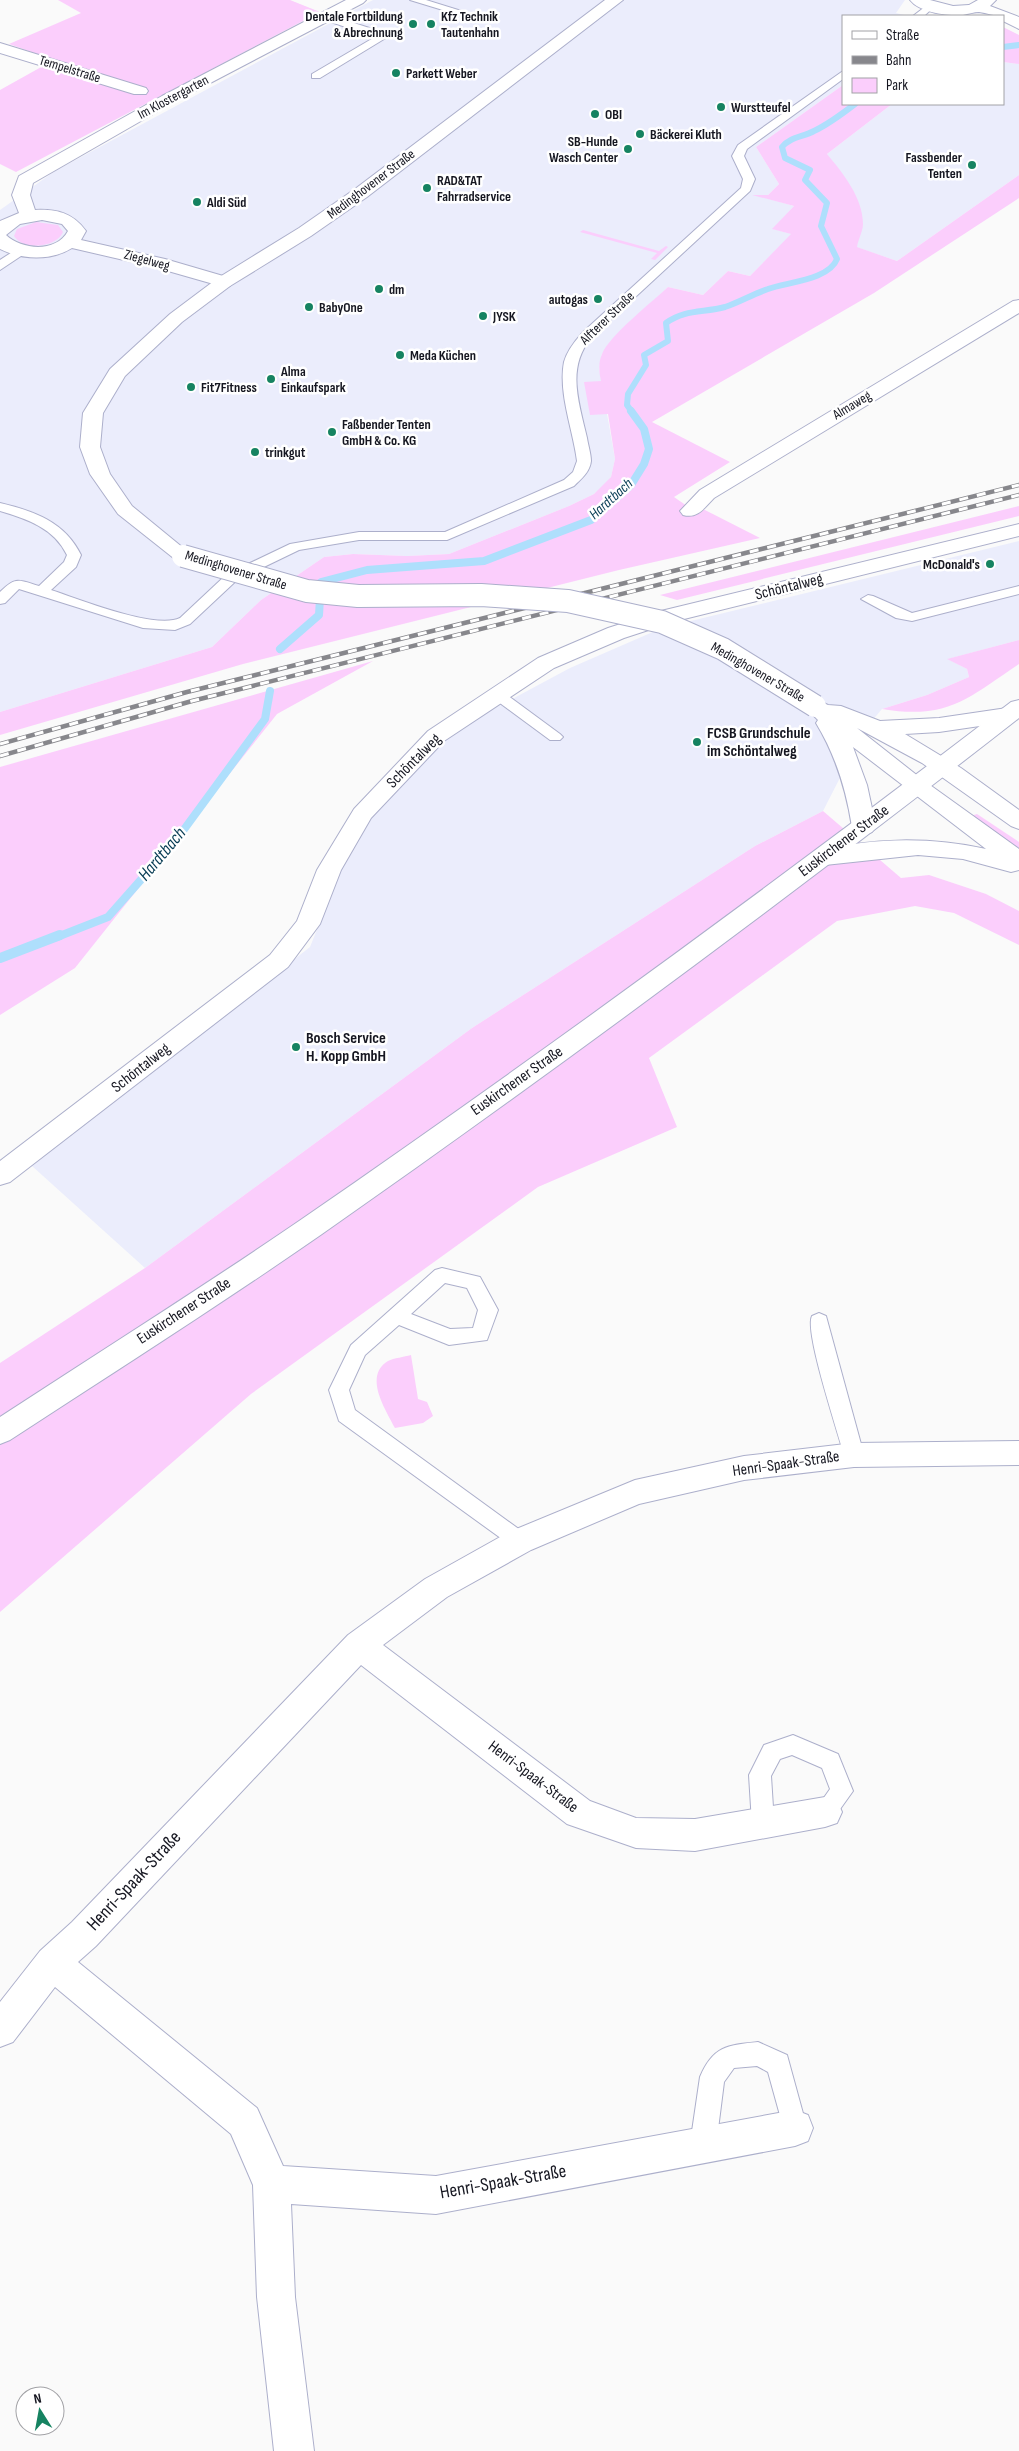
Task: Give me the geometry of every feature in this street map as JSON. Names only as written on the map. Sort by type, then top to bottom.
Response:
[{"type":"street","name":"Im Klostergarten","points":[[29,216],[21,195],[25,180],[168,99],[358,0]]},
{"type":"street","name":"Medinghovener Straße","points":[[615,0],[361,193],[305,232],[224,282],[176,318],[117,373],[93,413],[90,447],[100,474],[125,510],[182,556],[241,574],[307,591],[358,596],[481,596],[568,601],[662,622],[723,649],[815,706],[915,785],[1019,861]]},
{"type":"street","points":[[922,7],[953,10],[983,3],[1019,24]]},
{"type":"street","name":"Tempelstraße","points":[[0,48],[140,90]]},
{"type":"street","points":[[0,232],[9,223],[29,216],[51,215],[68,220],[77,231],[70,242],[48,250],[20,251],[4,244],[0,239]]},
{"type":"street","name":"Ziegelweg","points":[[70,242],[159,263],[224,282]]},
{"type":"street","name":"Almaweg","points":[[690,510],[707,494],[1019,305]]},
{"type":"street","name":"Schöntalweg","points":[[0,1175],[279,961],[308,924],[329,870],[362,814],[436,736],[546,663],[616,633],[669,616],[1019,530]]},
{"type":"street","name":"Medinghovener Straße","points":[[815,706],[880,728],[910,743],[1019,821]]},
{"type":"street","points":[[815,706],[838,740],[853,772],[864,827]]},
{"type":"street","points":[[880,728],[940,725],[1013,711]]},
{"type":"street","name":"Euskirchener Straße","points":[[0,1432],[310,1228],[602,1021],[825,857],[915,785],[1013,711]]},
{"type":"street","points":[[825,857],[885,848],[929,846],[978,854],[1019,867]]},
{"type":"street","name":"Henri-Spaak-Straße","points":[[0,2030],[52,1963],[84,1934],[359,1645],[436,1588],[520,1541],[635,1492],[744,1468],[854,1455],[1019,1453]]},
{"type":"street","name":"Henri-Spaak-Straße","points":[[359,1645],[579,1813],[636,1833],[694,1835],[824,1812]]},
{"type":"street","points":[[52,1963],[244,2121],[272,2184],[276,2297],[294,2451]]},
{"type":"street","name":"Henri-Spaak-Straße","points":[[272,2184],[436,2195],[795,2128]]},
{"type":"lane","points":[[415,0],[479,18]]},
{"type":"lane","points":[[316,76],[384,36],[326,16]]},
{"type":"lane","name":"Alfterer Straße","points":[[0,600],[16,584],[148,626],[175,626],[185,621],[232,577],[281,552],[327,540],[376,536],[447,536],[547,494],[575,478],[582,468],[584,461],[569,374],[573,356],[579,344],[746,189],[749,179],[738,156],[742,147],[842,75]]},
{"type":"lane","points":[[0,266],[20,251]]},
{"type":"lane","points":[[0,507],[42,522],[55,530],[72,547],[74,555],[71,564],[42,591]]},
{"type":"lane","points":[[868,599],[901,615],[912,616],[1019,590]]},
{"type":"lane","points":[[498,695],[554,737]]},
{"type":"lane","points":[[396,1316],[358,1350],[338,1390],[346,1415],[520,1541]]},
{"type":"lane","name":"Henri-Spaak-Straße","points":[[819,1321],[822,1341],[854,1455]]},
{"type":"lane","name":"Henri-Spaak-Straße","points":[[763,1823],[760,1775],[772,1752],[793,1745],[830,1761],[842,1791],[824,1812]]},
{"type":"lane","name":"Henri-Spaak-Straße","points":[[703,2145],[712,2077],[728,2058],[758,2054],[778,2064],[795,2128]]},
{"type":"shaded area","points":[[373,0],[905,0],[896,13],[904,15],[842,15],[842,86],[756,147],[779,184],[768,195],[755,195],[794,206],[773,229],[792,234],[750,276],[728,271],[703,295],[668,287],[611,341],[602,354],[599,368],[615,459],[611,477],[594,494],[569,506],[449,554],[407,556],[353,554],[324,557],[261,600],[212,647],[0,712],[0,210],[55,171]]},
{"type":"shaded area","points":[[1004,62],[1019,64],[1019,175],[897,261],[856,247],[863,224],[827,154],[891,105],[1004,105]]},
{"type":"shaded area","points":[[1019,541],[1019,640],[948,659],[967,669],[969,677],[927,695],[882,709],[865,729],[823,811],[755,846],[472,1028],[145,1268],[32,1166],[310,947],[355,835],[441,737],[570,668],[662,628]]},
{"type":"green space","points":[[58,0],[290,0],[320,12],[16,172],[0,164],[0,90],[43,66],[60,62],[9,44],[81,13]]},
{"type":"green space","points":[[1004,28],[1019,35],[1019,64],[1004,62]]},
{"type":"green space","points":[[842,86],[842,105],[891,105],[827,154],[851,186],[860,205],[863,224],[857,247],[897,261],[1019,175],[1019,198],[874,293],[652,422],[730,462],[674,497],[687,506],[703,509],[760,538],[619,570],[243,664],[0,735],[0,712],[212,647],[261,600],[324,557],[353,554],[407,556],[449,554],[569,506],[594,494],[611,477],[615,459],[608,414],[590,415],[584,382],[601,381],[600,361],[606,347],[622,329],[668,287],[703,295],[728,271],[750,276],[791,234],[772,229],[794,206],[752,195],[768,195],[779,184],[756,147]]},
{"type":"green space","points":[[36,222],[58,225],[63,232],[54,241],[39,246],[32,246],[18,241],[14,236],[17,229]]},
{"type":"green space","points":[[583,230],[659,251],[666,246],[668,247],[655,260],[651,259],[657,253],[580,232]]},
{"type":"green space","points":[[1019,506],[1019,516],[677,600],[660,595]]},
{"type":"green space","points":[[1019,640],[1019,664],[971,696],[941,709],[905,712],[882,709],[927,695],[969,677],[967,669],[947,659]]},
{"type":"green space","points":[[373,661],[277,714],[75,968],[0,1015],[0,767]]},
{"type":"green space","points":[[823,811],[901,878],[929,875],[986,894],[1019,911],[1019,945],[954,913],[915,906],[837,921],[649,1058],[677,1127],[538,1187],[251,1394],[0,1612],[0,1363],[145,1268],[472,1028],[755,846]]},
{"type":"green space","points":[[977,814],[1019,842],[1019,851],[971,816]]},
{"type":"green space","points":[[411,1355],[418,1399],[427,1402],[433,1416],[423,1423],[395,1428],[382,1403],[377,1384],[377,1375],[381,1367],[388,1361]]},
{"type":"waterway","name":"Hardtbach","points":[[1004,47],[1019,45]]},
{"type":"waterway","name":"Hardtbach","points":[[632,412],[627,405],[628,394],[646,365],[644,355],[668,341],[666,323],[680,315],[725,307],[768,289],[817,276],[833,266],[837,259],[821,226],[827,203],[805,180],[810,170],[785,158],[782,147],[793,139],[825,125],[854,105]]},
{"type":"waterway","name":"Hardtbach","points":[[280,649],[319,615],[321,582],[367,570],[484,561],[591,520],[631,485],[644,464],[649,449],[644,429],[631,411]]},
{"type":"waterway","name":"Hardtbach","points":[[57,937],[108,917],[177,839],[265,719],[270,691]]},
{"type":"waterway","name":"Hardtbach","points":[[0,958],[60,935]]},
{"type":"railway","points":[[0,744],[187,692],[1019,485]]},
{"type":"railway","points":[[0,756],[192,701],[1019,495]]},
{"type":"place","name":"Dentale Fortbildung & Abrechnung","points":[[413,24]]},
{"type":"place","name":"Kfz Technik Tautenhahn","points":[[431,24]]},
{"type":"place","name":"Parkett Weber","points":[[396,73]]},
{"type":"place","name":"Wurstteufel","points":[[721,107]]},
{"type":"place","name":"OBI","points":[[595,114]]},
{"type":"place","name":"Bäckerei Kluth","points":[[640,134]]},
{"type":"place","name":"SB-Hunde Wasch Center","points":[[628,149]]},
{"type":"place","name":"Fassbender Tenten","points":[[972,165]]},
{"type":"place","name":"RAD&TAT Fahrradservice","points":[[427,188]]},
{"type":"place","name":"Aldi Süd","points":[[197,202]]},
{"type":"place","name":"dm","points":[[379,289]]},
{"type":"place","name":"autogas","points":[[598,299]]},
{"type":"place","name":"BabyOne","points":[[309,307]]},
{"type":"place","name":"JYSK","points":[[483,316]]},
{"type":"place","name":"Meda Küchen","points":[[400,355]]},
{"type":"place","name":"Alma Einkaufspark","points":[[271,379]]},
{"type":"place","name":"Fit7Fitness","points":[[191,387]]},
{"type":"place","name":"Faßbender Tenten GmbH & Co. KG","points":[[332,432]]},
{"type":"place","name":"trinkgut","points":[[255,452]]},
{"type":"place","name":"McDonald's","points":[[990,564]]},
{"type":"place","name":"FCSB Grundschule im Schöntalweg","points":[[697,742]]},
{"type":"place","name":"Bosch Service H. Kopp GmbH","points":[[296,1047]]}]
